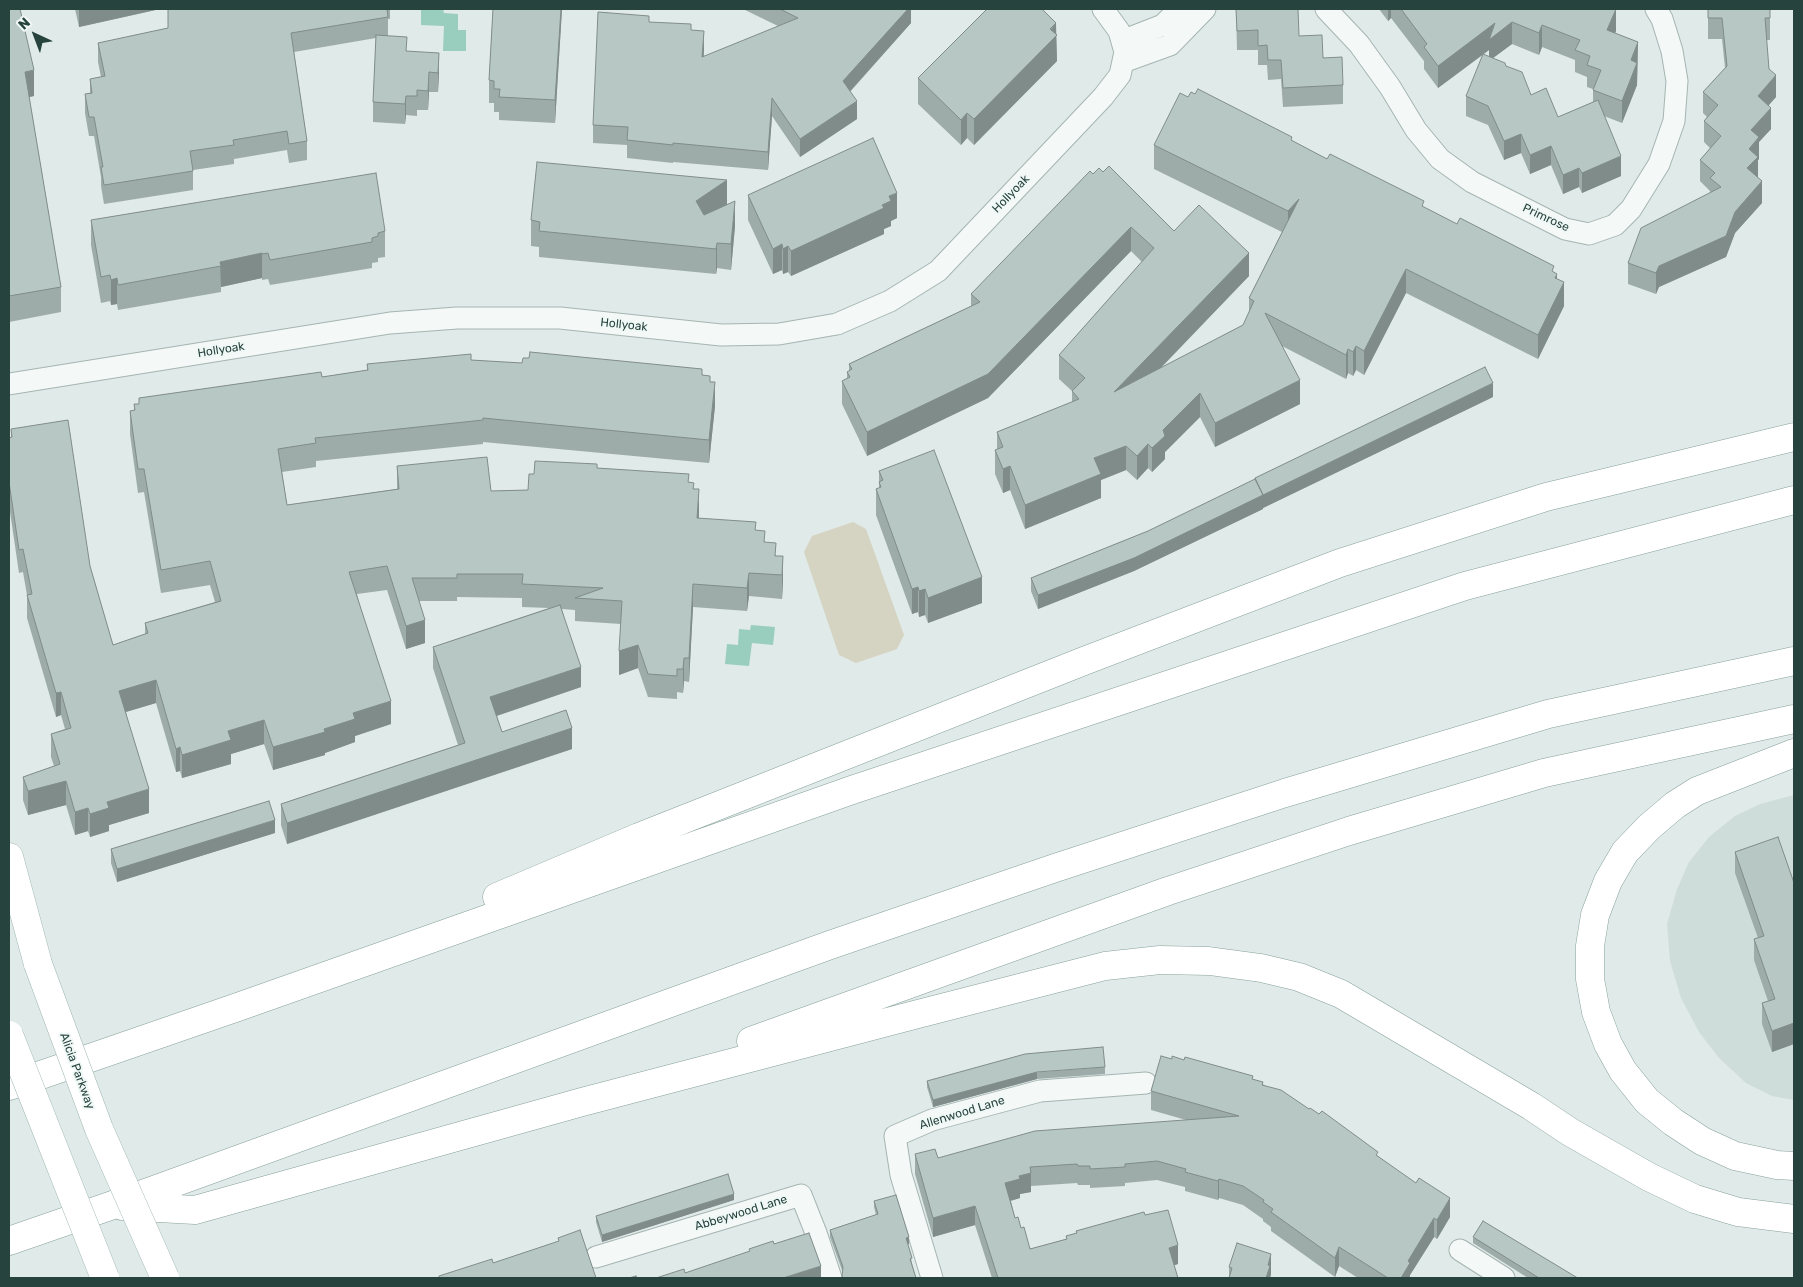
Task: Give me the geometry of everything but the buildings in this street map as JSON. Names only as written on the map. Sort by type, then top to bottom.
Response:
[{"type":"main road","points":[[235,1008],[639,837],[1084,661],[1340,563],[1546,497],[1794,437]]},
{"type":"main road","points":[[9,1086],[852,790],[1465,586],[1786,501]]},
{"type":"main road","points":[[9,1241],[830,945],[1055,868],[1285,793],[1548,714],[1794,661]]},
{"type":"main road","points":[[582,1102],[1168,891],[1349,830],[1544,773],[1794,719]]},
{"type":"main road","points":[[1794,753],[1697,792],[1675,805],[1649,827],[1625,852],[1608,881],[1596,915],[1590,955],[1590,980],[1596,1012],[1608,1044],[1623,1071],[1647,1101],[1673,1122],[1702,1141],[1735,1156],[1777,1165],[1794,1166]]},
{"type":"main road","name":"Alicia Parkway","points":[[9,856],[38,964],[99,1129],[165,1278]]},
{"type":"main road","points":[[110,1206],[195,1210],[582,1102],[1105,966],[1160,960],[1208,961],[1261,968],[1299,977],[1341,994],[1531,1106],[1570,1132],[1695,1199],[1738,1212],[1794,1219]]},
{"type":"main road","points":[[9,1035],[105,1278]]},
{"type":"street","points":[[1103,9],[1119,30],[1123,52]]},
{"type":"street","points":[[1123,52],[1162,25],[1179,9]]},
{"type":"street","points":[[1123,52],[1170,45],[1205,9]]},
{"type":"street","name":"Primrose","points":[[1326,9],[1359,44],[1390,87],[1416,130],[1440,159],[1472,182],[1565,229],[1589,234],[1615,225],[1631,209],[1659,164],[1674,121],[1677,81],[1672,51],[1662,20],[1656,9]]},
{"type":"street","name":"Hollyoak","points":[[9,384],[390,323],[457,318],[560,318],[721,335],[778,334],[837,324],[890,301],[938,271],[1103,98],[1120,75],[1123,52]]},
{"type":"street","name":"Allenwood Lane","points":[[932,1278],[901,1175],[895,1136],[932,1120],[1040,1090],[1146,1083]]},
{"type":"street","name":"Abbeywood Lane","points":[[596,1257],[801,1195],[831,1278]]},
{"type":"street","points":[[1460,1250],[1504,1278]]},
{"type":"shaded area","points":[[421,9],[443,9],[444,13],[458,14],[458,30],[466,30],[466,51],[443,51],[444,26],[421,25]]},
{"type":"shaded area","points":[[853,522],[866,529],[904,635],[897,649],[856,663],[839,655],[804,552],[812,536]]},
{"type":"shaded area","points":[[751,625],[775,627],[773,645],[752,643],[749,666],[725,664],[727,644],[738,645],[739,629],[750,630]]},
{"type":"shaded area","points":[[1794,795],[1794,1100],[1772,1096],[1746,1083],[1719,1058],[1699,1032],[1681,998],[1670,961],[1667,924],[1677,889],[1689,862],[1709,837],[1735,816],[1760,804]]}]
